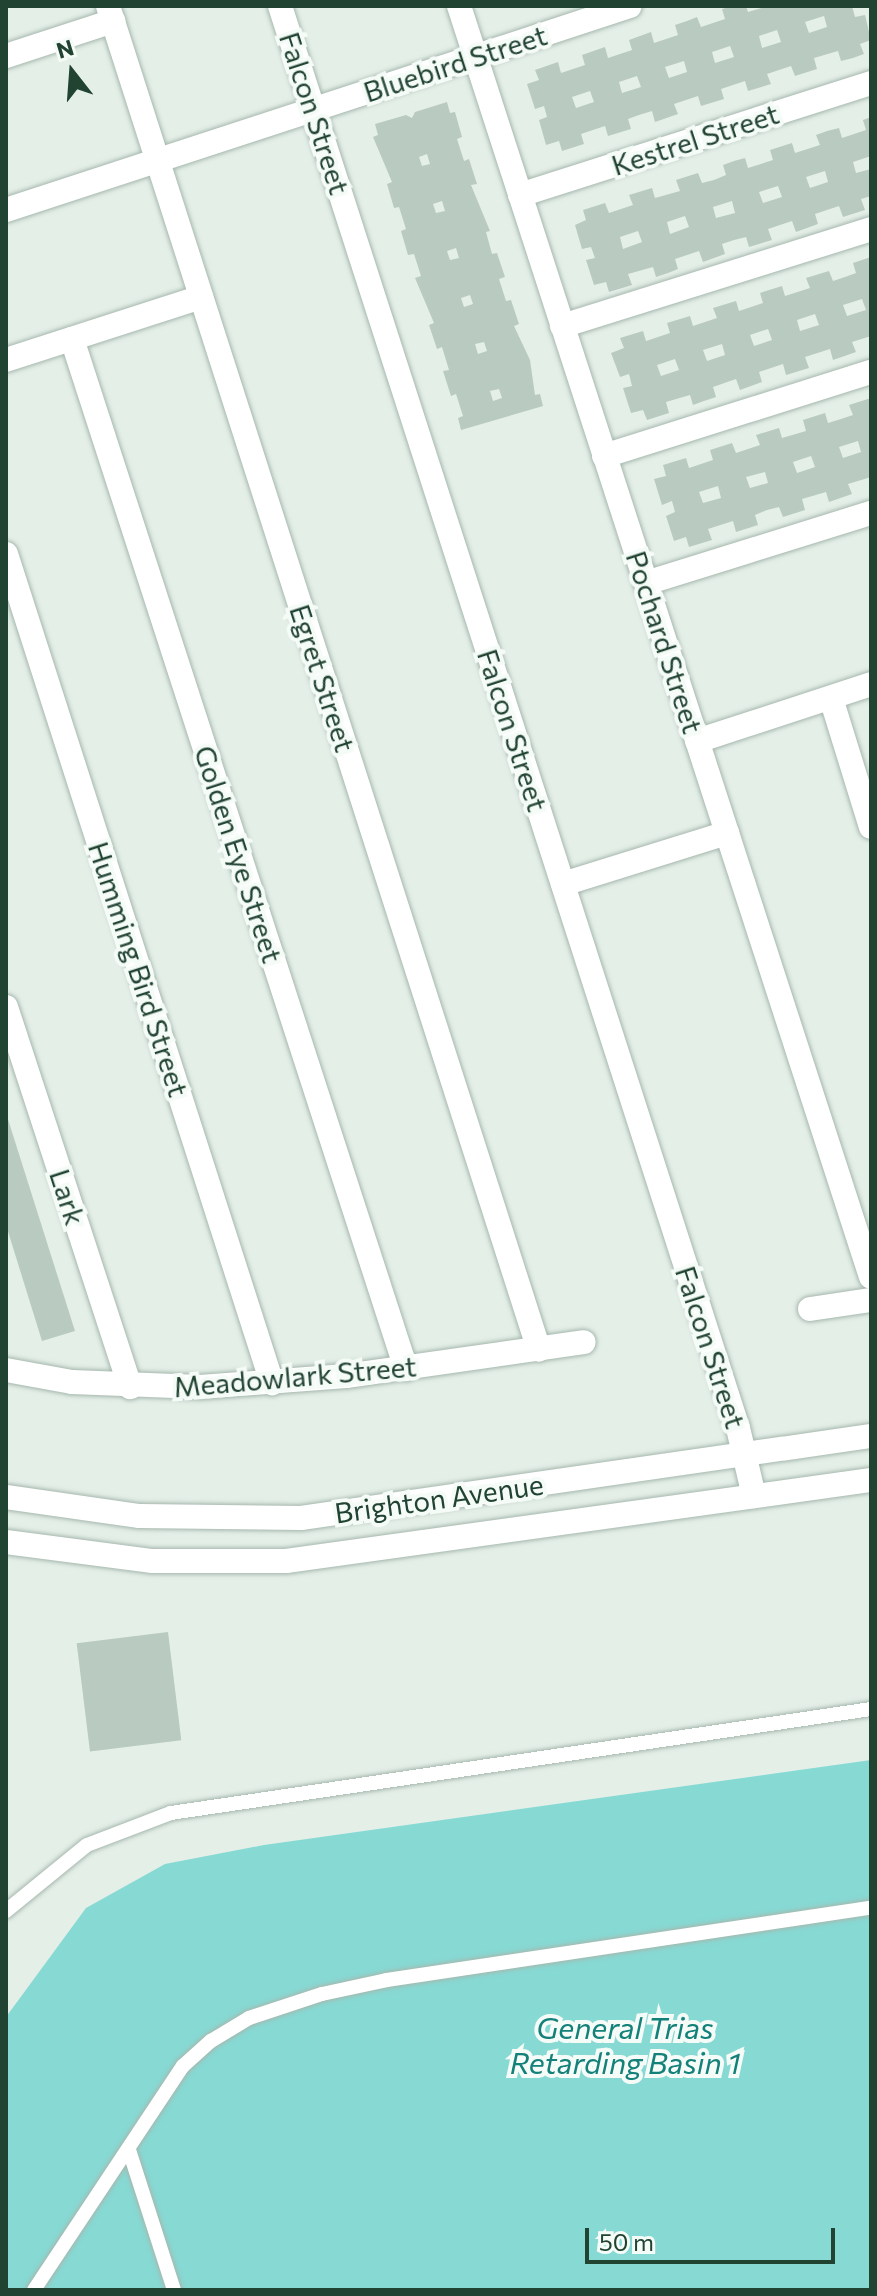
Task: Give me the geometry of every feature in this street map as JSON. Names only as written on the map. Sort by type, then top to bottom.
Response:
[{"type":"street","name":"Falcon Street","points":[[280,6],[746,1454],[754,1496]]},
{"type":"street","name":"Pochard Street","points":[[459,6],[871,1277]]},
{"type":"street","name":"Bluebird Street","points":[[6,210],[630,6]]},
{"type":"street","points":[[6,56],[110,14]]},
{"type":"street","name":"Egret Street","points":[[110,14],[539,1350]]},
{"type":"street","name":"Kestrel Street","points":[[520,195],[871,83]]},
{"type":"street","points":[[562,326],[871,229]]},
{"type":"street","points":[[6,360],[201,297]]},
{"type":"street","name":"Golden Eye Street","points":[[72,339],[406,1369]]},
{"type":"street","points":[[604,456],[871,372]]},
{"type":"street","points":[[646,583],[871,513]]},
{"type":"street","name":"Humming Bird Street","points":[[6,554],[272,1383]]},
{"type":"street","points":[[697,741],[871,684]]},
{"type":"street","points":[[831,698],[871,827]]},
{"type":"street","points":[[563,884],[727,833]]},
{"type":"street","name":"Lark","points":[[6,1007],[14,1056],[130,1387]]},
{"type":"street","points":[[810,1309],[871,1300]]},
{"type":"street","name":"Meadowlark Street","points":[[6,1370],[130,1387],[272,1383],[406,1369],[584,1342]]},
{"type":"street","name":"Brighton Avenue","points":[[6,1497],[140,1516],[301,1518],[871,1436]]},
{"type":"street","name":"Brighton Avenue","points":[[6,1542],[153,1561],[286,1561],[871,1480]]},
{"type":"lane","points":[[6,1911],[87,1845],[171,1813],[871,1709]]},
{"type":"lane","points":[[34,2290],[129,2150],[169,2084],[196,2052],[249,2018],[295,2001],[387,1980],[871,1908]]},
{"type":"lane","points":[[129,2150],[174,2290]]},
{"type":"water","name":"General Trias Retarding Basin 1","points":[[871,1760],[871,2290],[6,2290],[6,2017],[86,1908],[165,1864],[264,1845]]},
{"type":"building","points":[[746,6],[748,12],[768,6],[852,6],[855,17],[865,15],[871,40],[860,44],[864,54],[841,61],[838,51],[814,58],[817,69],[795,76],[791,66],[767,74],[771,84],[748,91],[745,81],[721,89],[724,99],[701,106],[698,96],[674,104],[678,114],[655,122],[652,111],[628,119],[631,129],[608,136],[605,126],[581,134],[584,144],[562,151],[559,141],[546,145],[539,120],[547,117],[544,106],[535,109],[527,84],[539,80],[535,70],[558,62],[561,73],[585,65],[582,55],[605,47],[608,58],[632,50],[629,40],[651,32],[654,43],[678,35],[675,25],[697,17],[701,27],[725,19],[722,9]],"holes":[[[824,16],[827,27],[809,33],[805,22]],[[777,30],[781,42],[762,48],[759,36]],[[730,46],[734,57],[715,63],[712,52]],[[684,61],[687,72],[669,78],[665,67]],[[637,76],[641,87],[622,93],[619,82]],[[590,91],[594,102],[576,108],[572,97]]]},
{"type":"building","points":[[447,102],[450,113],[455,112],[462,137],[457,139],[464,161],[469,159],[477,184],[471,185],[490,231],[486,232],[492,254],[497,253],[505,277],[499,279],[506,301],[511,300],[519,324],[514,326],[530,360],[535,395],[540,394],[543,406],[461,430],[458,418],[463,416],[456,394],[451,396],[443,371],[449,370],[442,347],[437,349],[429,325],[434,323],[415,278],[421,276],[414,254],[408,255],[401,231],[406,229],[399,207],[394,208],[387,184],[392,182],[373,137],[378,135],[375,124],[406,115],[412,118],[415,112]],"holes":[[[427,154],[430,164],[422,166],[419,157]],[[442,201],[445,211],[436,213],[433,204]],[[456,248],[459,258],[450,260],[447,251]],[[470,295],[473,304],[464,307],[461,298]],[[484,342],[487,351],[478,354],[475,344]],[[499,389],[502,398],[493,401],[490,391]]]},
{"type":"building","points":[[871,117],[871,156],[853,162],[856,173],[871,169],[871,196],[861,199],[865,210],[843,217],[839,206],[815,214],[818,224],[796,232],[792,221],[768,229],[772,240],[749,247],[746,237],[734,240],[722,244],[725,254],[703,262],[699,251],[675,259],[678,269],[656,277],[653,267],[628,274],[632,285],[609,292],[606,282],[594,285],[586,260],[595,258],[591,247],[582,249],[575,225],[586,220],[583,210],[605,203],[609,213],[633,205],[629,195],[652,188],[655,198],[680,191],[676,180],[698,173],[702,183],[714,180],[726,175],[723,165],[745,158],[748,168],[773,160],[770,150],[792,143],[795,153],[820,145],[816,135],[839,128],[842,138],[866,130],[863,120]],"holes":[[[825,171],[828,182],[810,188],[806,177]],[[778,186],[782,197],[763,203],[759,192]],[[732,201],[735,213],[716,218],[713,207]],[[685,216],[689,227],[670,234],[667,222]],[[638,231],[642,242],[623,249],[620,237]]]},
{"type":"building","points":[[871,257],[871,336],[852,342],[856,352],[833,360],[830,349],[805,357],[809,368],[786,375],[783,364],[759,372],[762,382],[740,390],[736,379],[713,387],[716,397],[693,405],[690,395],[666,402],[669,413],[647,420],[643,410],[631,413],[623,388],[632,386],[629,374],[620,377],[611,353],[624,348],[620,338],[643,331],[646,341],[670,333],[667,323],[690,316],[693,326],[717,318],[713,308],[736,301],[739,311],[763,303],[760,293],[782,286],[785,296],[810,288],[806,278],[829,271],[833,281],[856,273],[853,263]],"holes":[[[862,299],[866,310],[847,316],[843,305]],[[815,314],[819,325],[800,331],[797,320]],[[768,329],[772,340],[754,346],[750,335]],[[722,344],[725,355],[707,361],[703,350]],[[675,359],[679,370],[661,376],[657,365]]]},
{"type":"building","points":[[871,398],[871,477],[848,484],[852,494],[829,502],[826,492],[802,499],[805,510],[783,517],[779,507],[767,510],[755,515],[758,525],[736,532],[733,521],[708,529],[712,540],[689,547],[686,537],[674,541],[666,516],[675,512],[672,501],[662,505],[654,479],[666,476],[663,465],[686,458],[689,468],[713,460],[710,450],[732,443],[736,453],[760,445],[756,435],[779,428],[782,438],[806,431],[803,420],[825,413],[828,423],[841,419],[853,415],[849,405]],"holes":[[[858,441],[861,452],[843,458],[839,447]],[[811,456],[815,467],[797,473],[793,462]],[[765,472],[768,483],[750,488],[746,477]],[[718,486],[721,498],[703,503],[699,492]]]},
{"type":"building","points":[[6,1113],[75,1331],[42,1341],[6,1225]]},
{"type":"building","points":[[168,1632],[181,1740],[90,1751],[77,1643]]}]
